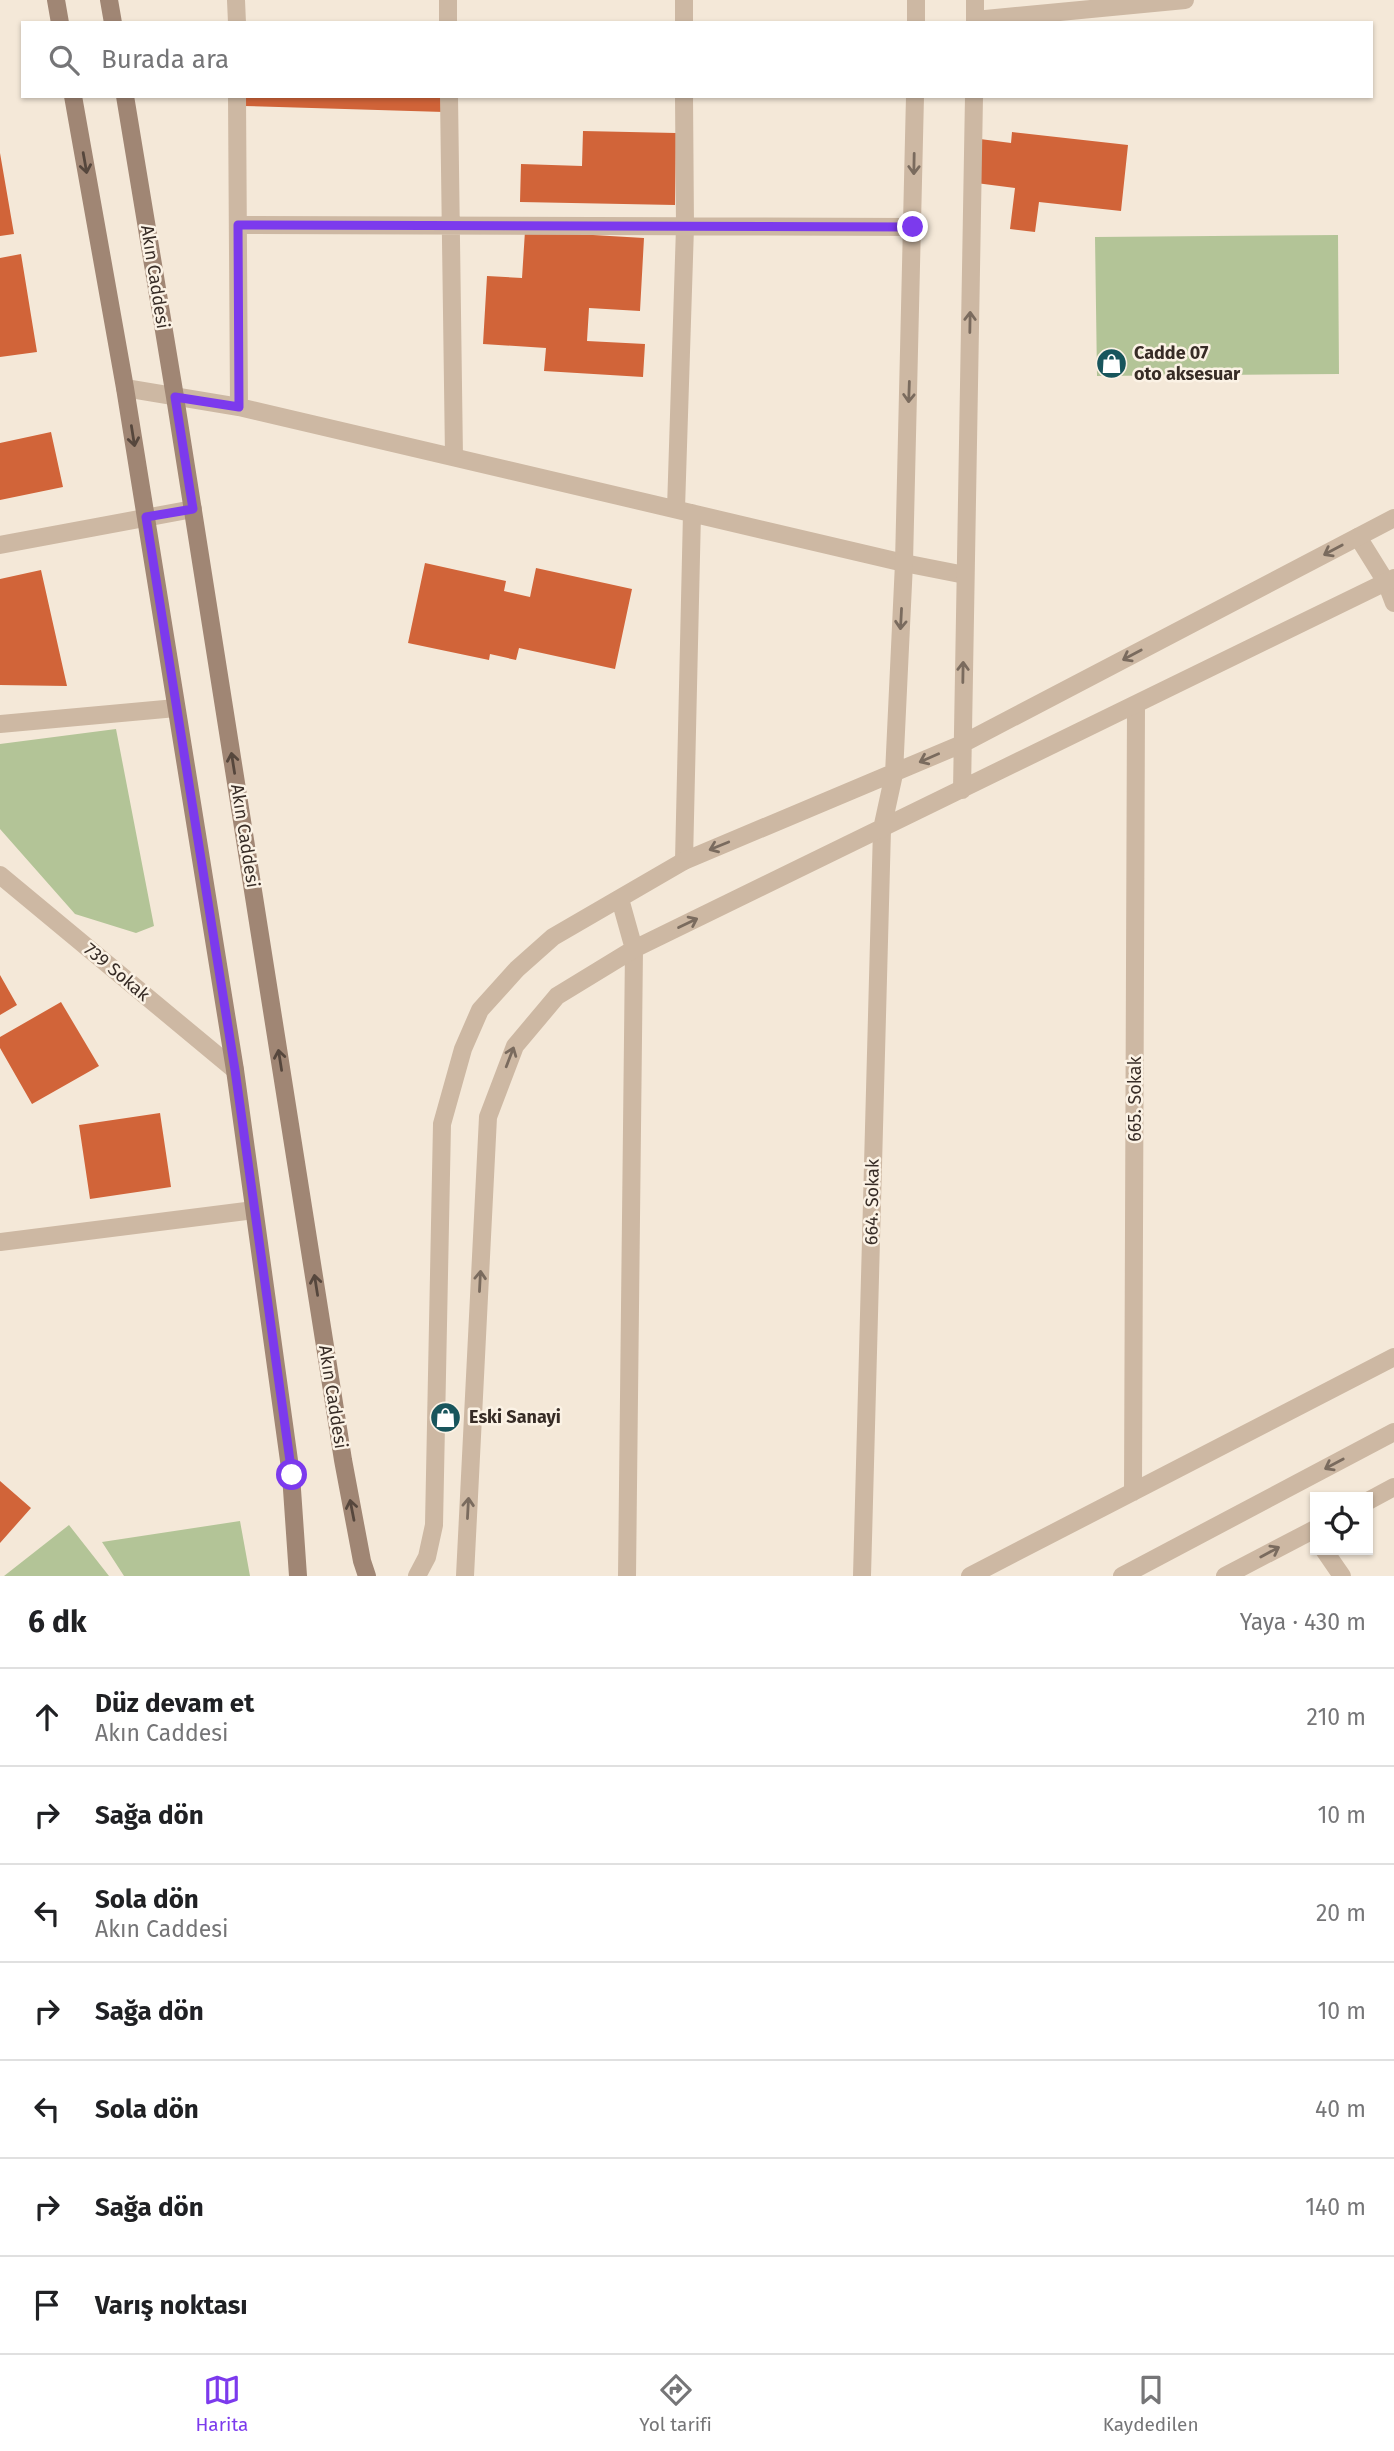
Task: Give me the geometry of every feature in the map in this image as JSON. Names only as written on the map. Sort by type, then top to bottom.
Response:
[{"type":"main road","points":[[56,0],[60,21]]},
{"type":"main road","points":[[109,0],[113,21]]},
{"type":"main road","points":[[73,98],[125,388],[235,1070],[292,1475],[298,1576]]},
{"type":"main road","name":"Akın Caddesi","points":[[125,98],[343,1460],[367,1576]]},
{"type":"street","points":[[236,0],[237,21]]},
{"type":"street","points":[[448,0],[448,21]]},
{"type":"street","points":[[684,0],[684,21]]},
{"type":"street","points":[[916,0],[916,21]]},
{"type":"street","points":[[975,0],[975,21],[1185,0]]},
{"type":"street","points":[[237,98],[239,407]]},
{"type":"street","points":[[449,98],[454,457]]},
{"type":"street","points":[[684,98],[684,861]]},
{"type":"street","name":"664. Sokak","points":[[862,1576],[882,829],[894,774],[904,562],[915,98]]},
{"type":"street","points":[[962,790],[974,98]]},
{"type":"street","points":[[238,225],[913,227]]},
{"type":"street","points":[[125,388],[239,407],[965,575]]},
{"type":"street","points":[[0,545],[193,509]]},
{"type":"street","points":[[417,1576],[427,1557],[434,1525],[442,1124],[463,1049],[480,1010],[517,969],[553,937],[684,861],[962,744],[1394,518]]},
{"type":"street","points":[[1359,537],[1390,580],[1394,603]]},
{"type":"street","points":[[465,1576],[488,1117],[514,1046],[557,996],[634,949],[1390,580]]},
{"type":"street","name":"665. Sokak","points":[[1133,1492],[1136,705]]},
{"type":"street","points":[[0,724],[176,708]]},
{"type":"street","name":"739 Sokak","points":[[0,875],[235,1070]]},
{"type":"street","points":[[620,899],[634,949],[627,1576]]},
{"type":"street","points":[[0,1242],[254,1210]]},
{"type":"street","points":[[970,1576],[1394,1357]]},
{"type":"street","points":[[1122,1576],[1394,1433]]},
{"type":"street","points":[[1373,1498],[1394,1487]]},
{"type":"street","points":[[1225,1576],[1310,1535]]},
{"type":"street","points":[[1327,1555],[1342,1576]]},
{"type":"green space","points":[[1338,235],[1339,374],[1097,376],[1095,237]]},
{"type":"green space","points":[[116,729],[154,926],[136,933],[75,914],[0,829],[0,744]]},
{"type":"green space","points":[[240,1521],[250,1576],[124,1576],[102,1542]]},
{"type":"green space","points":[[69,1525],[109,1576],[4,1576]]},
{"type":"building","points":[[244,98],[444,98],[444,112],[244,106]]},
{"type":"building","points":[[583,131],[676,133],[675,205],[520,202],[521,164],[582,166]]},
{"type":"building","points":[[1012,132],[1128,145],[1121,211],[1039,202],[1035,232],[1010,229],[1015,188],[976,183],[980,139],[1011,143]]},
{"type":"building","points":[[0,153],[14,234],[0,236]]},
{"type":"building","points":[[525,231],[644,238],[640,311],[589,308],[587,341],[645,344],[643,377],[544,371],[546,348],[483,344],[487,276],[522,278]]},
{"type":"building","points":[[21,254],[37,352],[0,357],[0,258]]},
{"type":"building","points":[[51,432],[63,487],[0,500],[0,443]]},
{"type":"building","points":[[425,563],[506,581],[504,591],[530,597],[536,568],[632,589],[615,669],[519,648],[516,660],[490,654],[489,660],[408,643]]},
{"type":"building","points":[[41,570],[67,686],[0,685],[0,579]]},
{"type":"building","points":[[0,975],[17,1005],[0,1015]]},
{"type":"building","points":[[61,1002],[99,1066],[32,1104],[0,1048],[0,1037]]},
{"type":"building","points":[[160,1113],[171,1187],[90,1199],[79,1125]]},
{"type":"building","points":[[0,1481],[31,1508],[0,1543]]},
{"type":"place","name":"Cadde 07 oto aksesuar","points":[[1111,363]]},
{"type":"place","name":"Eski Sanayi","points":[[446,1417]]},
{"type":"route","points":[[292,1475],[235,1070],[146,517],[193,509],[175,397],[239,407],[238,225],[913,227]]}]
